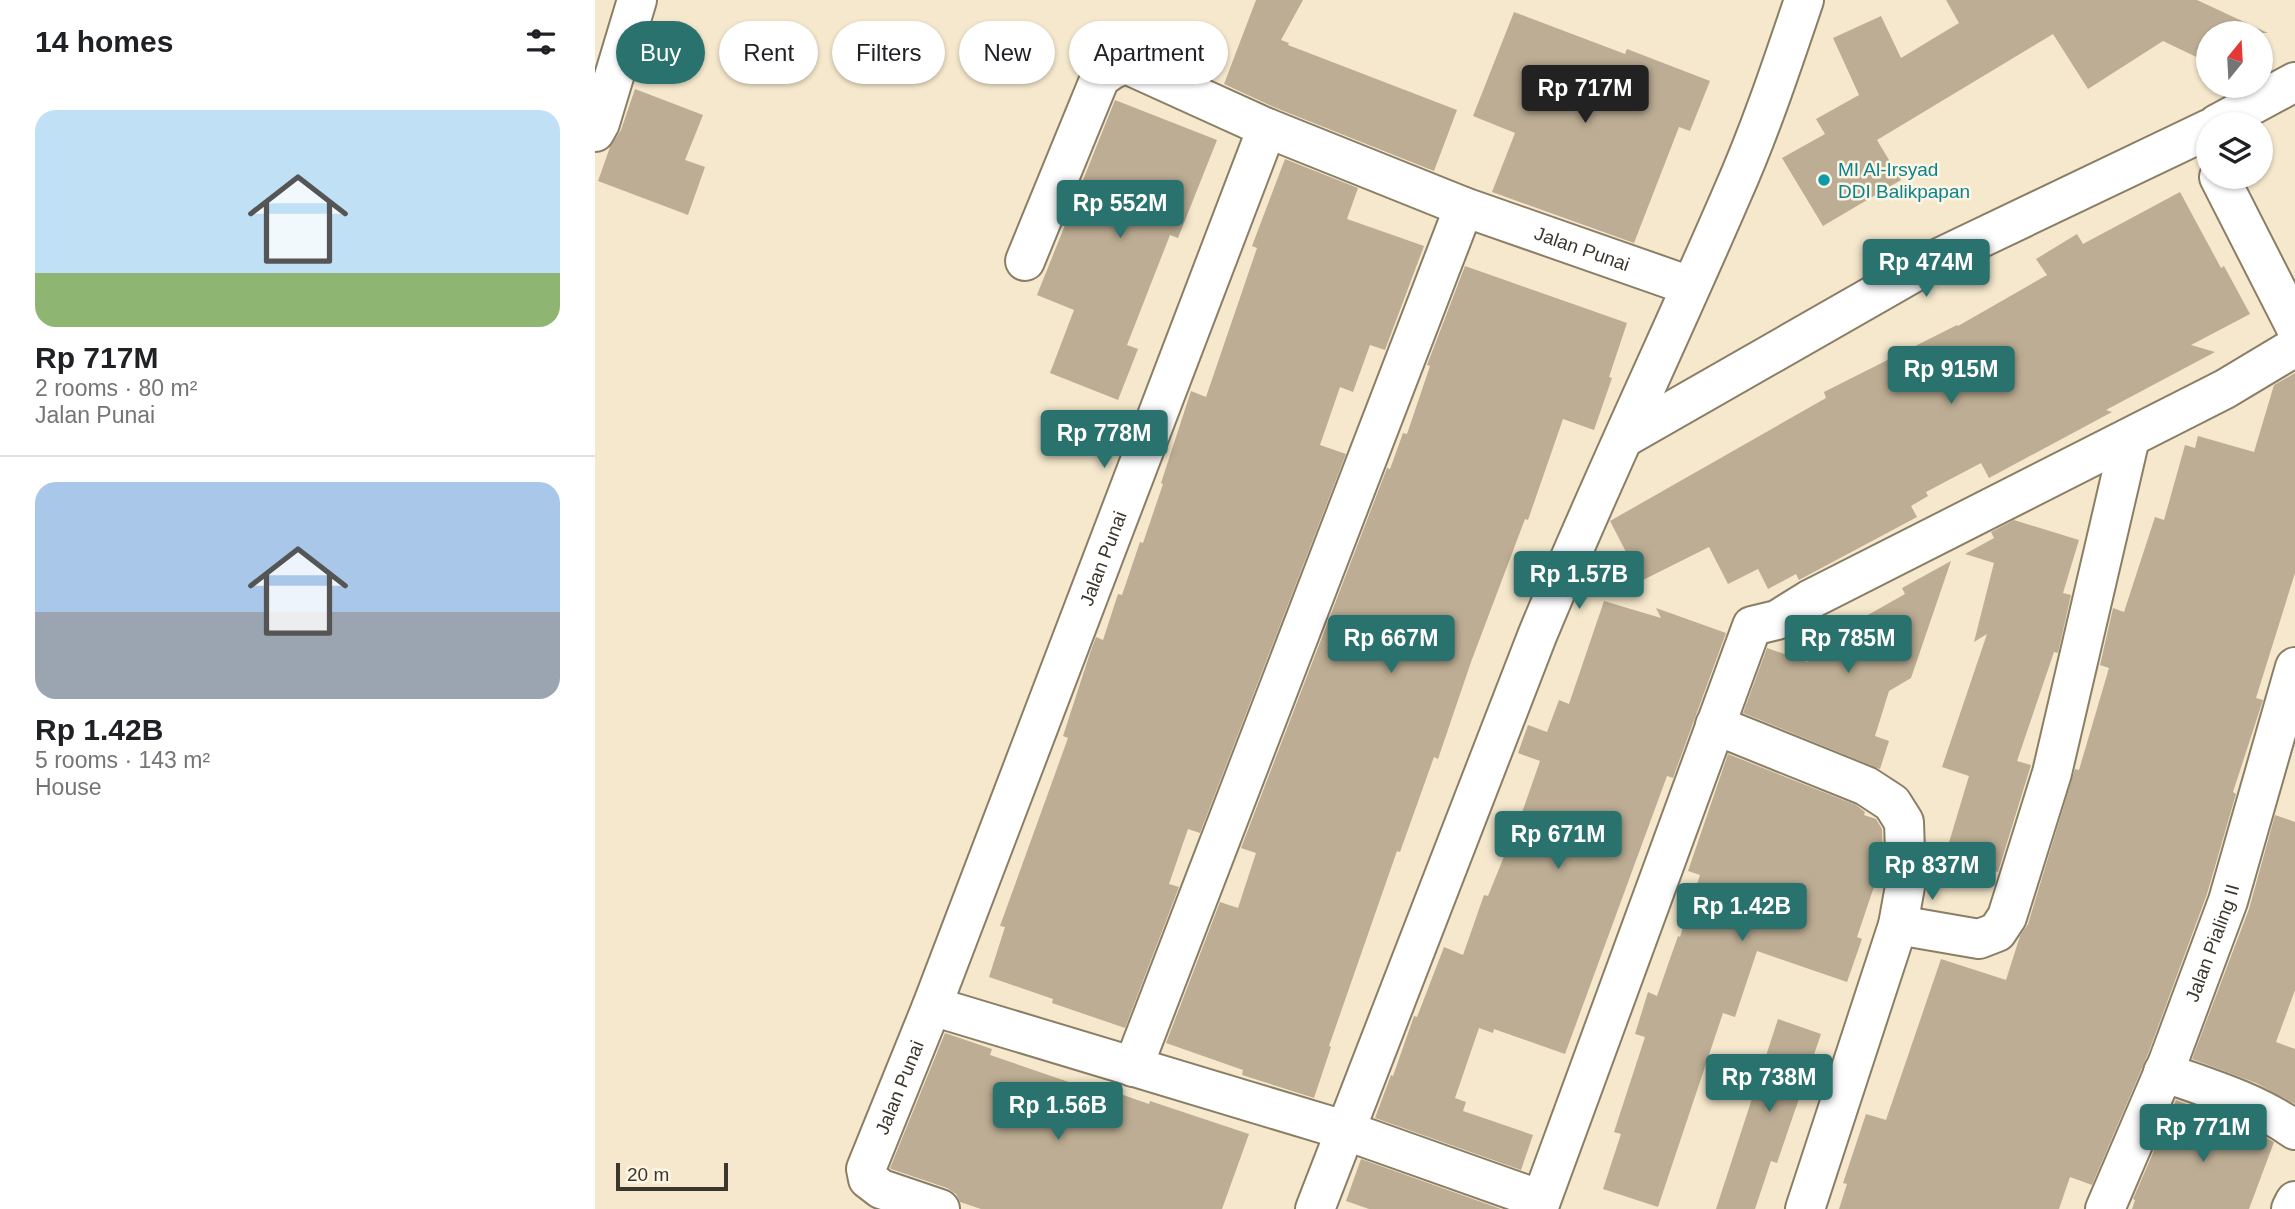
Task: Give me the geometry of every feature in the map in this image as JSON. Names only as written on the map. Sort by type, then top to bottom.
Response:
[{"type":"street","points":[[595,131],[600,123],[637,0]]},
{"type":"street","points":[[1315,1209],[1537,636],[1739,178],[1804,0]]},
{"type":"street","points":[[1025,261],[1100,78],[1113,69],[1126,64],[1266,128]]},
{"type":"street","points":[[2247,112],[2295,82]]},
{"type":"street","name":"Jalan Punai","points":[[940,1209],[881,1189],[868,1179],[866,1169],[932,1006],[1266,128],[1464,207],[1690,286]]},
{"type":"street","points":[[1624,438],[1939,258],[2196,141]]},
{"type":"street","points":[[2225,189],[2295,326]]},
{"type":"street","points":[[1133,1067],[1464,207]]},
{"type":"street","points":[[932,1006],[1344,1130],[1540,1205],[1752,626],[1777,620],[1809,600],[2225,389],[2295,347]]},
{"type":"street","points":[[1898,925],[1979,939],[1997,932],[2007,918],[2052,773],[2130,438]]},
{"type":"street","name":"Jalan Pialing II","points":[[2105,1209],[2163,1072],[2228,901],[2295,667]]},
{"type":"street","points":[[1715,725],[1865,786],[1892,803],[1904,822],[1906,881],[1898,925],[1805,1209]]},
{"type":"street","points":[[2163,1072],[2230,1096],[2295,1130]]},
{"type":"street","points":[[2291,1209],[2295,1201]]},
{"type":"building","points":[[1256,0],[1303,0],[1281,40],[1289,43],[1288,45],[1457,110],[1434,171],[1276,108],[1224,84],[1228,84],[1228,74]]},
{"type":"building","points":[[1946,0],[2197,0],[2242,21],[2196,21],[2196,57],[2163,41],[2088,89],[2053,34],[1877,140],[1901,180],[1823,226],[1782,158],[1825,134],[1816,119],[1859,95],[1833,38],[1881,16],[1901,58],[1959,23]]},
{"type":"building","points":[[1514,12],[1625,54],[1627,49],[1710,81],[1690,131],[1679,127],[1634,243],[1492,192],[1515,133],[1473,116]]},
{"type":"building","points":[[635,89],[703,115],[685,160],[705,167],[688,215],[598,181],[610,147],[621,130]]},
{"type":"building","points":[[1115,100],[1217,140],[1178,238],[1170,235],[1127,345],[1138,349],[1118,400],[1050,373],[1074,310],[1037,295]]},
{"type":"building","points":[[1285,159],[1358,188],[1347,219],[1424,246],[1385,350],[1370,345],[1353,392],[1340,387],[1320,445],[1346,454],[1200,833],[1188,829],[1169,884],[1179,887],[1125,1028],[1052,1003],[1053,999],[989,977],[1005,927],[1000,926],[1068,738],[1063,736],[1090,653],[1096,637],[1103,640],[1118,594],[1122,595],[1140,542],[1143,543],[1191,391],[1206,397],[1257,248],[1252,246]]},
{"type":"building","points":[[2180,192],[2221,268],[2224,266],[2250,314],[2191,345],[2215,352],[2106,410],[2112,412],[1989,478],[1981,463],[1926,492],[1928,496],[1911,506],[1917,517],[1799,580],[1796,574],[1768,589],[1758,569],[1728,584],[1709,547],[1641,581],[1610,521],[1826,398],[1824,392],[1958,326],[2047,275],[2036,259],[2077,234],[2083,244]]},
{"type":"building","points":[[1465,266],[1627,323],[1594,430],[1563,419],[1528,520],[1525,519],[1471,662],[1438,759],[1434,757],[1400,852],[1397,851],[1329,1046],[1331,1047],[1314,1098],[1242,1075],[1243,1070],[1166,1043],[1220,902],[1238,908],[1256,853],[1241,848],[1387,468],[1390,469],[1403,433],[1407,434],[1430,366],[1427,365]]},
{"type":"building","points":[[2295,373],[2295,573],[2256,698],[2263,700],[2233,792],[2236,794],[2207,894],[2148,1054],[2092,1185],[2070,1177],[2059,1209],[1839,1209],[1847,1184],[1843,1183],[1866,1114],[1886,1120],[1941,959],[2006,980],[2020,936],[2028,924],[2075,769],[2079,770],[2109,668],[2100,665],[2113,608],[2124,612],[2155,517],[2164,520],[2185,445],[2195,448],[2198,436],[2254,452],[2274,385]]},
{"type":"building","points":[[2014,520],[2079,540],[2063,593],[2071,595],[2058,653],[2054,652],[2017,761],[2031,765],[1998,872],[1944,859],[1969,776],[1942,767],[1987,634],[1974,642],[1994,563],[1965,554],[1994,538],[1991,532]]},
{"type":"building","points":[[1951,561],[1911,678],[1889,691],[1875,736],[1889,741],[1880,769],[1743,713],[1767,648],[1808,662],[1799,645],[1841,621],[1845,628],[1905,594],[1902,588]]},
{"type":"building","points":[[1604,601],[1661,618],[1656,608],[1726,633],[1673,778],[1667,776],[1565,1054],[1494,1029],[1493,1033],[1479,1028],[1455,1098],[1466,1102],[1463,1111],[1533,1135],[1521,1170],[1375,1118],[1444,947],[1463,955],[1484,895],[1488,896],[1524,807],[1540,761],[1518,753],[1528,725],[1547,732],[1559,700],[1569,704]]},
{"type":"building","points":[[1728,754],[1856,805],[1865,812],[1864,815],[1876,819],[1882,829],[1883,860],[1857,937],[1862,939],[1847,982],[1757,951],[1735,1017],[1723,1013],[1658,1207],[1603,1189],[1621,1134],[1614,1132],[1645,1037],[1635,1034],[1648,992],[1657,996],[1678,936],[1680,937],[1700,875],[1688,871]]},
{"type":"building","points":[[2275,815],[2295,822],[2295,990],[2276,1042],[2295,1049],[2295,1104],[2256,1083],[2192,1059],[2249,909]]},
{"type":"building","points":[[1778,1019],[1821,1034],[1777,1163],[1771,1161],[1755,1209],[1716,1209]]},
{"type":"building","points":[[945,1033],[992,1049],[990,1055],[1101,1093],[1103,1088],[1149,1104],[1150,1101],[1249,1134],[1222,1209],[981,1209],[960,1202],[956,1194],[947,1188],[891,1169]]},
{"type":"building","points":[[2176,1100],[2239,1124],[2274,1142],[2249,1209],[2132,1209],[2133,1199]]},
{"type":"building","points":[[1361,1159],[1501,1209],[1369,1209],[1346,1201]]},
{"type":"place","name":"MI Al-Irsyad DDI Balikpapan","points":[[1824,180]]}]
